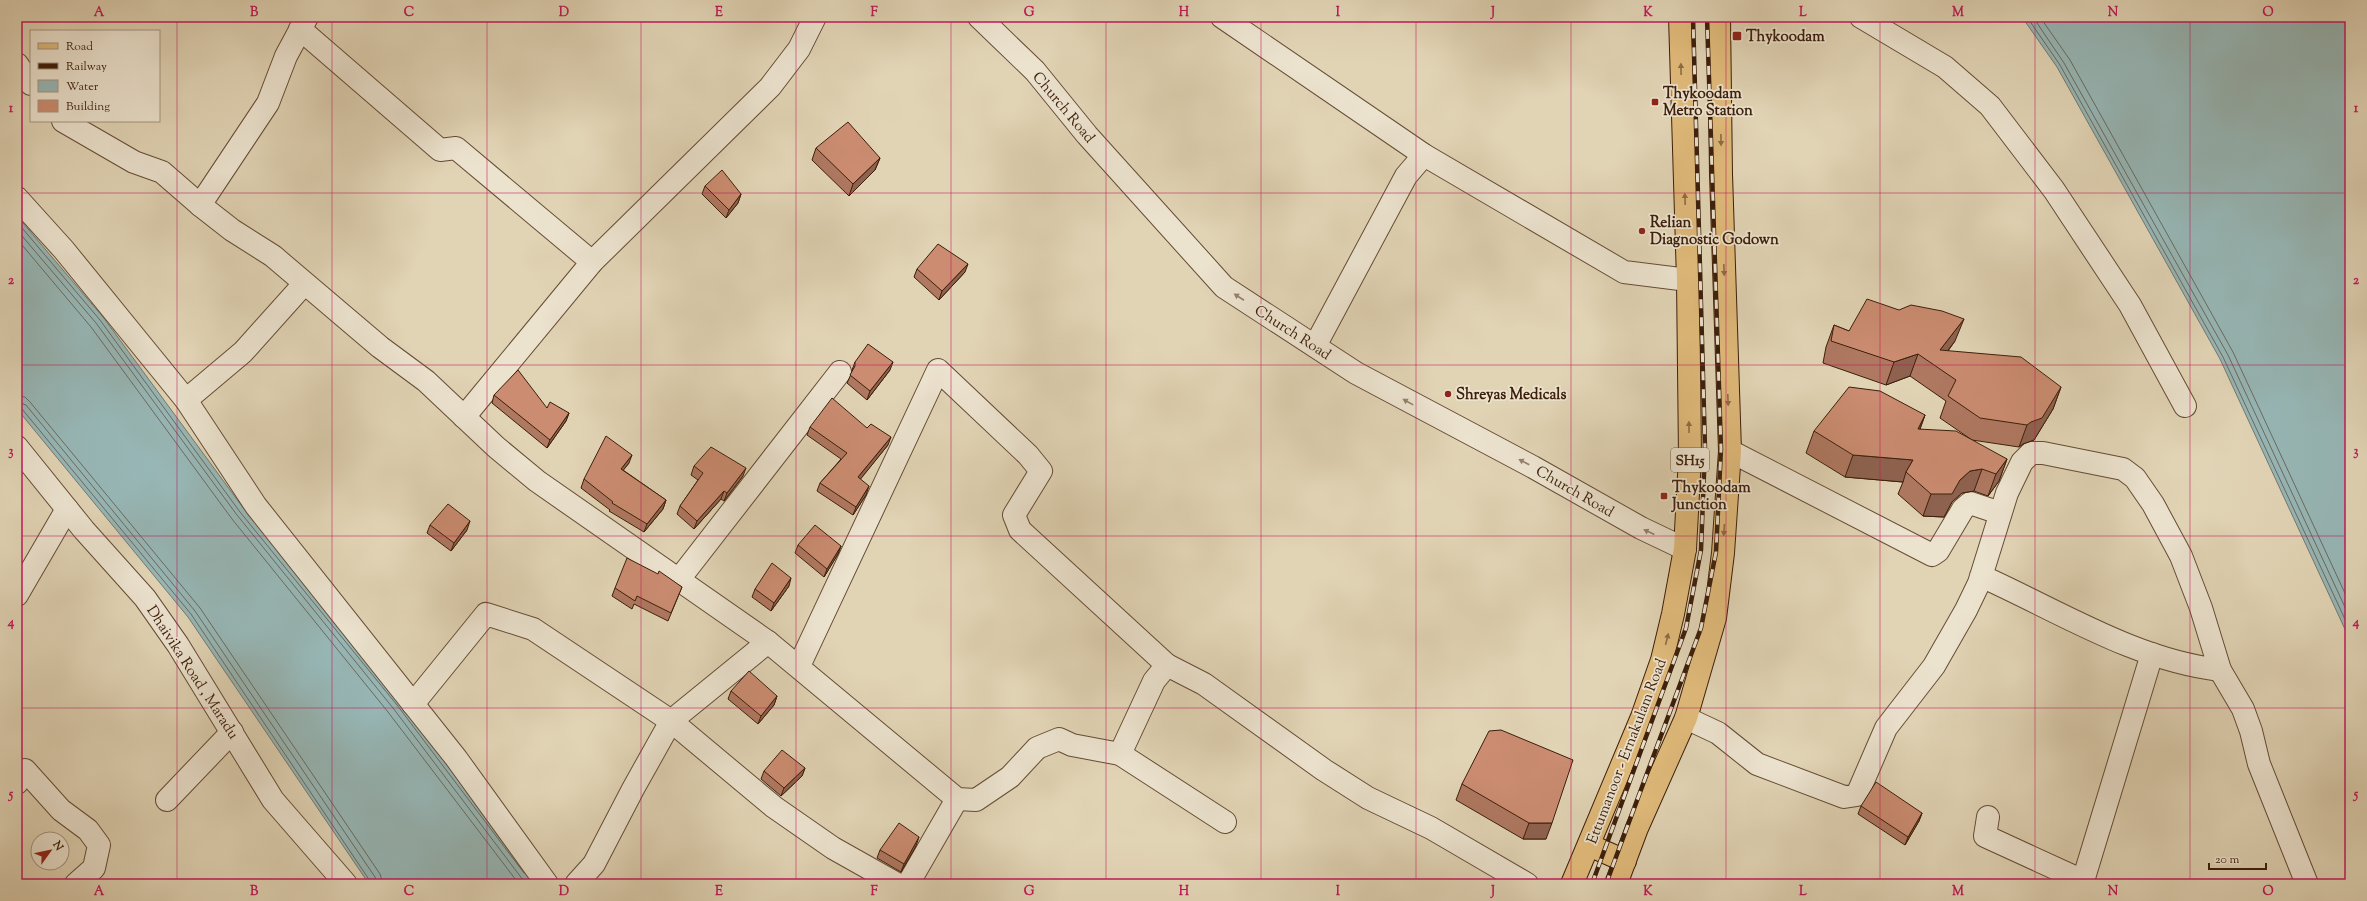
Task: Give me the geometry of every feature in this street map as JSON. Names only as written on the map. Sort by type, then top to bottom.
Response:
[{"type":"main road","name":"Ettumanoor - Ernakulam Road","points":[[1572,884],[1642,717],[1662,660],[1673,614],[1685,549],[1690,457],[1688,280],[1680,17]]},
{"type":"main road","points":[[1616,884],[1686,718],[1715,618],[1723,553],[1730,451],[1721,174],[1719,17]]},
{"type":"main road","points":[[1589,845],[1625,861]]},
{"type":"street","points":[[464,417],[592,262],[770,87],[799,49],[815,17]]},
{"type":"street","name":"Church Road","points":[[979,17],[1035,71],[1087,134],[1224,287],[1356,373],[1534,467],[1641,528],[1685,549]]},
{"type":"street","points":[[1222,17],[1424,155],[1624,272],[1688,280]]},
{"type":"street","points":[[1861,17],[1946,67],[1990,106],[2054,190],[2130,305],[2186,406]]},
{"type":"street","points":[[200,205],[268,103],[286,56],[304,23],[440,150],[456,148],[592,262]]},
{"type":"street","points":[[17,64],[30,83]]},
{"type":"street","points":[[65,122],[134,162],[162,172],[232,230],[273,256],[304,284],[380,347],[426,381],[464,417],[537,481],[622,541],[680,578],[768,642],[799,666],[824,690],[957,799],[976,800],[1010,777],[1037,748],[1059,739],[1072,746],[1120,754],[1225,822]]},
{"type":"street","points":[[1315,346],[1406,176],[1424,155]]},
{"type":"street","points":[[17,198],[64,250],[186,400],[256,506],[456,758],[548,884]]},
{"type":"street","points":[[186,400],[243,352],[304,284]]},
{"type":"street","points":[[799,666],[938,370],[1028,455],[1041,471],[1014,515],[1020,530],[1167,665],[1204,684],[1324,770],[1368,798],[1431,828],[1527,884]]},
{"type":"street","points":[[680,578],[840,372]]},
{"type":"street","name":"Dhaivika Road , Maradu","points":[[17,447],[115,566],[145,598],[178,645],[273,800],[346,884]]},
{"type":"street","points":[[1730,451],[1932,555],[1938,551],[1963,509],[1970,503],[2000,513]]},
{"type":"street","points":[[1686,718],[1718,733],[1757,764],[1844,797],[1857,795],[1886,728],[1948,644],[1982,576],[2007,493],[2022,462],[2032,453],[2043,453],[2124,469],[2136,478],[2153,504],[2181,556],[2201,608],[2220,670],[2243,709],[2251,731],[2259,764],[2307,884]]},
{"type":"street","points":[[17,595],[67,509]]},
{"type":"street","points":[[1982,576],[2110,638],[2152,654],[2193,666],[2220,670]]},
{"type":"street","points":[[413,704],[486,614],[533,629],[671,721],[774,807],[833,848],[897,884]]},
{"type":"street","points":[[576,884],[594,864],[633,789],[671,721],[768,642]]},
{"type":"street","points":[[1988,817],[1985,836],[2083,882],[2152,654]]},
{"type":"street","points":[[1120,754],[1154,681],[1167,665]]},
{"type":"street","points":[[167,800],[232,732]]},
{"type":"street","points":[[20,772],[61,810],[88,830],[99,845],[94,868],[76,884]]},
{"type":"street","points":[[908,884],[957,799]]},
{"type":"water","points":[[2022,17],[2350,17],[2350,640],[2220,359],[2057,67]]},
{"type":"water","points":[[17,216],[103,317],[244,509],[400,703],[538,884],[369,884],[188,617],[17,409]]},
{"type":"building","points":[[848,122],[880,158],[853,184],[816,148]]},
{"type":"building","points":[[722,170],[741,194],[729,210],[705,186]]},
{"type":"building","points":[[938,244],[968,264],[942,291],[917,269]]},
{"type":"building","points":[[1867,299],[1899,310],[1911,305],[1942,311],[1964,319],[1940,350],[2021,357],[2061,387],[2042,418],[2027,425],[1980,418],[1948,396],[1956,380],[1918,354],[1894,362],[1831,341],[1834,325],[1849,331]]},
{"type":"building","points":[[868,344],[893,362],[870,391],[850,375],[855,366],[855,362]]},
{"type":"building","points":[[518,370],[547,408],[550,402],[569,413],[550,440],[494,395]]},
{"type":"building","points":[[1849,387],[1880,391],[1925,415],[1918,429],[1956,431],[2007,459],[1996,474],[1982,469],[1970,471],[1960,480],[1952,494],[1931,494],[1906,472],[1913,460],[1853,455],[1814,431]]},
{"type":"building","points":[[832,398],[867,428],[871,424],[891,437],[858,477],[869,486],[856,507],[820,483],[847,453],[810,427]]},
{"type":"building","points":[[606,436],[632,455],[621,469],[666,500],[647,524],[612,503],[613,502],[584,479]]},
{"type":"building","points":[[711,447],[746,468],[727,493],[724,491],[697,521],[680,506],[703,473],[694,466]]},
{"type":"building","points":[[448,504],[470,521],[454,543],[430,525]]},
{"type":"building","points":[[815,525],[841,546],[827,569],[798,545]]},
{"type":"building","points":[[627,558],[658,574],[659,571],[682,587],[671,613],[637,596],[635,601],[615,588]]},
{"type":"building","points":[[772,563],[791,578],[774,603],[755,589]]},
{"type":"building","points":[[749,671],[777,696],[761,716],[731,691]]},
{"type":"building","points":[[1501,730],[1573,760],[1552,823],[1529,823],[1462,784],[1489,731]]},
{"type":"building","points":[[782,750],[805,768],[784,788],[764,771]]},
{"type":"building","points":[[1876,782],[1922,813],[1908,837],[1861,806]]},
{"type":"building","points":[[899,823],[919,837],[904,864],[880,850]]},
{"type":"railway","points":[[1592,884],[1686,628],[1701,550],[1705,448],[1693,17]]},
{"type":"railway","points":[[1606,884],[1701,628],[1716,552],[1721,449],[1707,17]]},
{"type":"place","name":"Thykoodam","points":[[1737,36]]},
{"type":"place","name":"Thykoodam Metro Station","points":[[1655,102]]},
{"type":"place","name":"Relian Diagnostic Godown","points":[[1642,231]]},
{"type":"place","name":"Shreyas Medicals","points":[[1448,394]]},
{"type":"place","name":"Thykoodam Junction","points":[[1664,496]]}]
